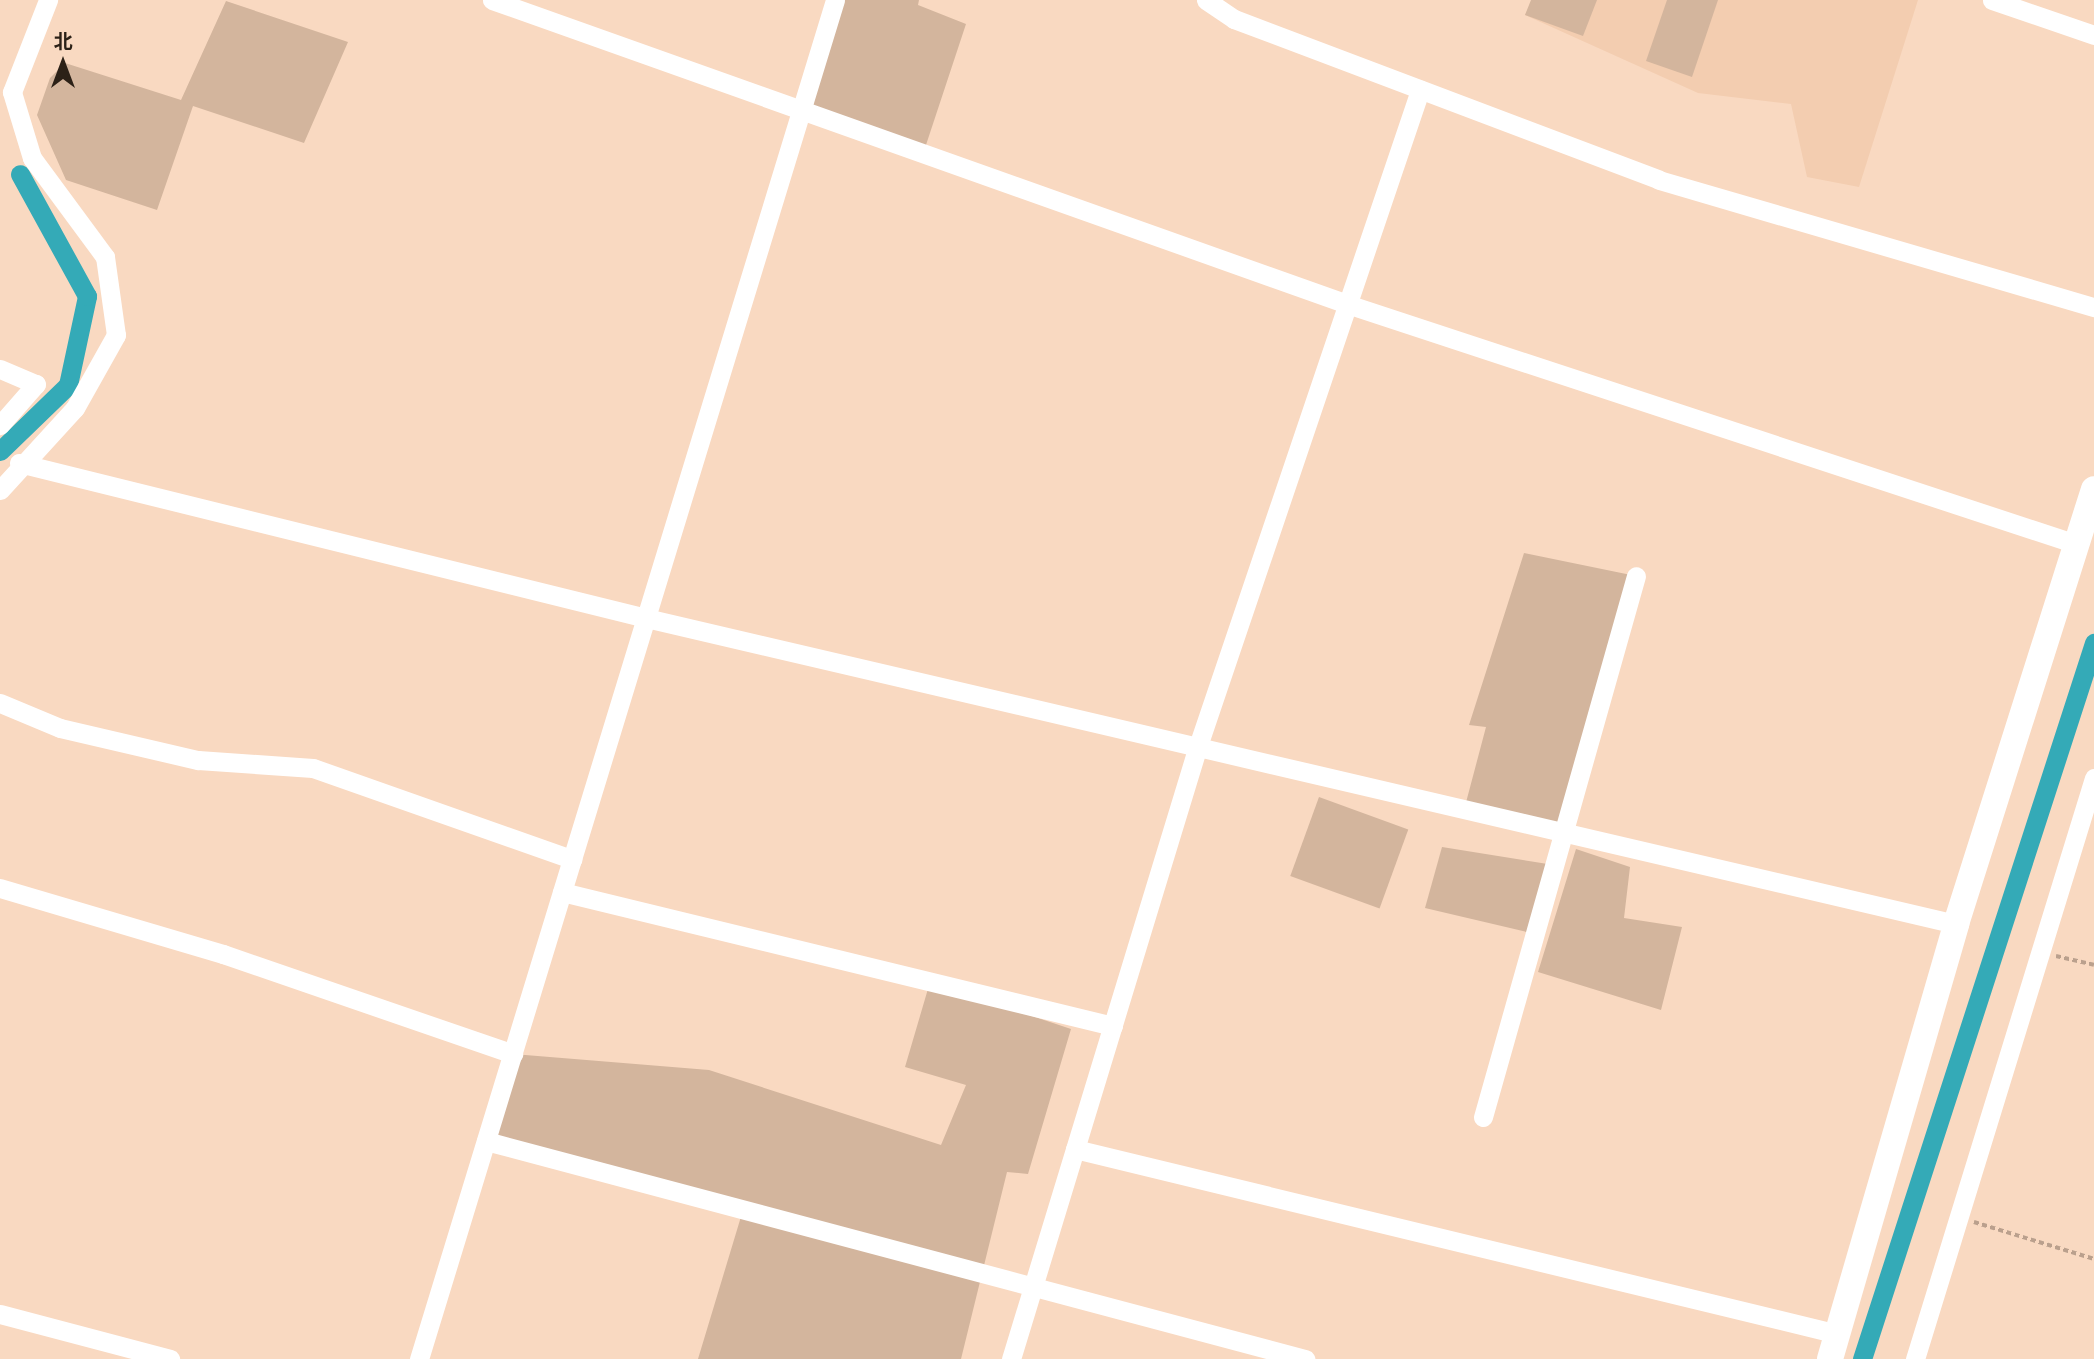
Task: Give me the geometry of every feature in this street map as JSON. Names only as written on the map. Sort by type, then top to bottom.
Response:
[{"type":"street","points":[[0,490],[19,463],[75,408],[116,335],[105,257],[32,158],[12,92],[48,0]]},
{"type":"street","points":[[492,0],[1347,304],[2076,544]]},
{"type":"street","points":[[419,1359],[835,0]]},
{"type":"street","points":[[1206,0],[1234,19],[1659,180],[2094,307]]},
{"type":"street","points":[[1992,0],[2094,35]]},
{"type":"street","points":[[1011,1359],[1198,746],[1420,90]]},
{"type":"street","points":[[0,369],[36,384],[0,425]]},
{"type":"street","points":[[19,463],[646,618],[1956,925]]},
{"type":"street","points":[[1075,1149],[1834,1347],[1956,925],[2094,489]]},
{"type":"street","points":[[1483,1117],[1636,576]]},
{"type":"street","points":[[0,703],[60,728],[198,760],[313,768],[572,859]]},
{"type":"street","points":[[1915,1359],[2094,778]]},
{"type":"street","points":[[0,888],[223,954],[513,1054]]},
{"type":"street","points":[[562,892],[1112,1026]]},
{"type":"street","points":[[486,1141],[1305,1359]]},
{"type":"street","points":[[0,1314],[170,1359]]},
{"type":"path","points":[[2040,953],[2094,965]]},
{"type":"path","points":[[1958,1218],[2094,1259]]},
{"type":"shaded area","points":[[1532,0],[1918,0],[1859,187],[1807,177],[1791,104],[1698,93],[1525,15]]},
{"type":"building","points":[[844,0],[919,0],[918,5],[966,24],[924,151],[801,110]]},
{"type":"building","points":[[1531,0],[1597,0],[1583,36],[1525,15]]},
{"type":"building","points":[[1667,0],[1718,0],[1692,77],[1646,61]]},
{"type":"building","points":[[226,1],[348,42],[304,143],[193,106],[157,210],[66,180],[37,115],[50,78],[65,63],[181,100]]},
{"type":"building","points":[[1524,553],[1636,576],[1563,833],[1464,810],[1486,727],[1469,725]]},
{"type":"building","points":[[1319,797],[1408,829],[1380,908],[1290,876]]},
{"type":"building","points":[[1442,847],[1554,865],[1535,934],[1425,908]]},
{"type":"building","points":[[1576,849],[1630,867],[1624,918],[1682,927],[1661,1010],[1538,972]]},
{"type":"building","points":[[930,982],[1071,1029],[1028,1174],[1007,1172],[961,1359],[698,1359],[743,1210],[486,1141],[513,1054],[709,1070],[941,1145],[966,1085],[905,1067]]},
{"type":"waterway","points":[[0,451],[68,385],[87,296],[20,174]]},
{"type":"waterway","points":[[1862,1359],[2094,643]]}]
